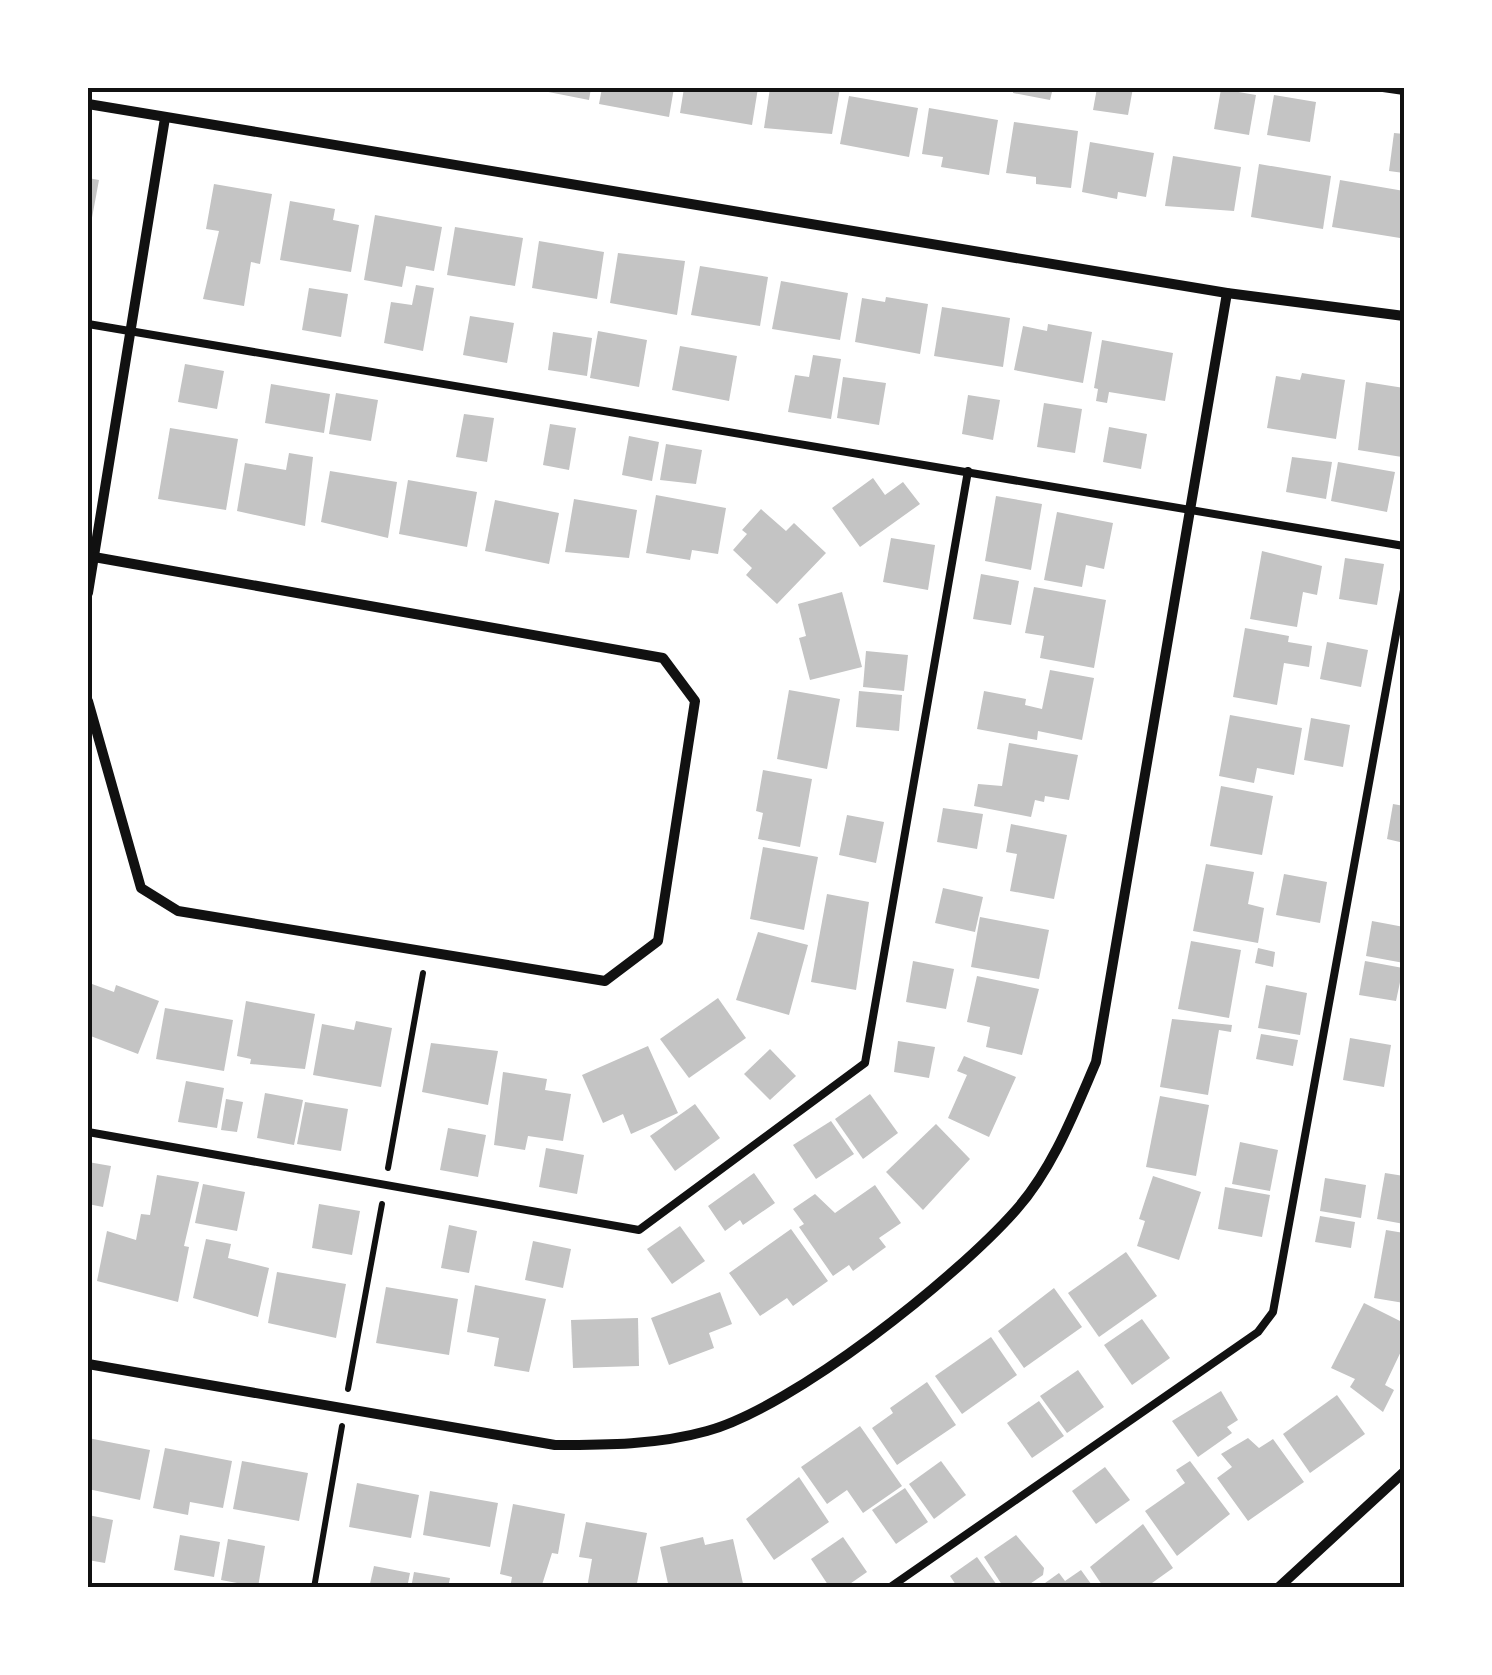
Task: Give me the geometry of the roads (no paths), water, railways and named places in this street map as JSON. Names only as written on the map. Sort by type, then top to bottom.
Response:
[{"type":"street","points":[[88,104],[1227,293],[1404,316]]},
{"type":"street","points":[[88,593],[166,118]]},
{"type":"street","points":[[88,1364],[555,1445],[630,1445],[710,1431],[795,1390],[912,1305],[1017,1209],[1062,1140],[1096,1062],[1227,293]]},
{"type":"street","points":[[88,701],[141,888],[178,911],[604,981],[658,940],[695,701],[663,658],[94,557]]},
{"type":"street","points":[[1278,1588],[1404,1472]]},
{"type":"lane","points":[[1383,88],[1404,91]]},
{"type":"lane","points":[[88,324],[1404,546]]},
{"type":"lane","points":[[88,1132],[384,1188],[639,1230],[865,1063],[968,471]]},
{"type":"lane","points":[[889,1588],[1258,1332],[1274,1312],[1404,590]]}]
